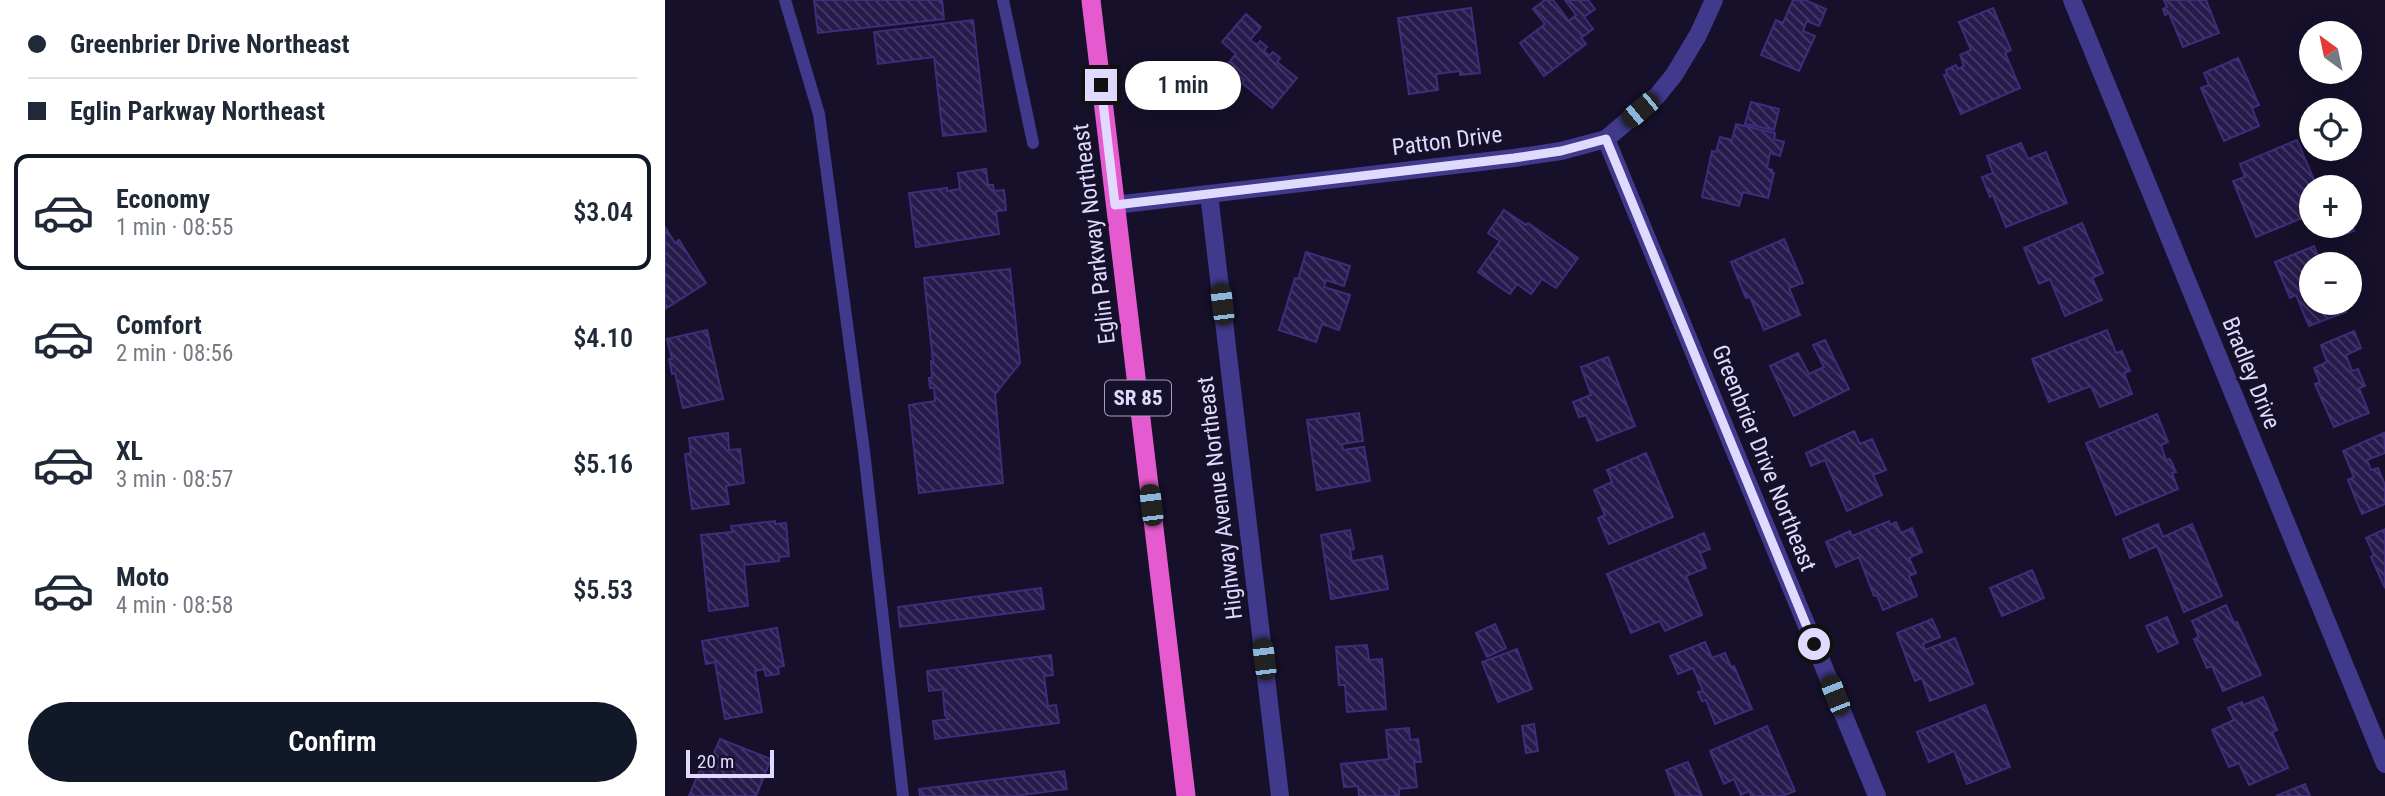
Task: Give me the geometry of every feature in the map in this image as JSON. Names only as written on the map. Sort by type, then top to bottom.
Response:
[{"type":"highway","name":"Eglin Parkway Northeast","points":[[1091,0],[1185,796]]},
{"type":"street","name":"Patton Drive","points":[[1115,205],[1514,158],[1561,151],[1606,139],[1657,96],[1674,75],[1698,35],[1714,0]]},
{"type":"street","name":"Bradley Drive","points":[[2072,0],[2385,764]]},
{"type":"street","name":"Greenbrier Drive Northeast","points":[[1606,139],[1877,796]]},
{"type":"street","name":"Highway Avenue Northeast","points":[[1209,194],[1280,796]]},
{"type":"lane","points":[[785,0],[819,114],[864,451],[903,796]]},
{"type":"lane","points":[[1003,0],[1033,143]]},
{"type":"building","points":[[814,0],[942,0],[944,19],[818,33]]},
{"type":"building","points":[[1545,0],[1553,0],[1569,21],[1576,15],[1565,0],[1588,0],[1595,9],[1584,17],[1593,29],[1581,38],[1586,44],[1544,76],[1520,43],[1545,24],[1533,9]]},
{"type":"building","points":[[1793,0],[1805,0],[1826,9],[1819,26],[1807,21],[1803,31],[1815,36],[1799,71],[1761,55],[1776,20],[1783,23]]},
{"type":"building","points":[[2164,0],[2206,0],[2219,33],[2183,47],[2169,13],[2165,15],[2163,9],[2167,7]]},
{"type":"building","points":[[1471,8],[1480,73],[1460,75],[1460,71],[1436,74],[1438,90],[1409,94],[1398,18]]},
{"type":"building","points":[[1993,8],[2011,50],[2005,53],[2020,88],[1961,114],[1944,75],[1947,74],[1946,70],[1956,65],[1958,69],[1964,66],[1960,55],[1971,50],[1959,22]]},
{"type":"building","points":[[1246,14],[1261,27],[1250,40],[1257,45],[1260,41],[1267,47],[1264,51],[1269,56],[1273,52],[1280,58],[1277,62],[1297,78],[1272,108],[1226,66],[1236,54],[1222,42]]},
{"type":"building","points":[[973,20],[986,131],[943,136],[934,57],[878,64],[874,32]]},
{"type":"building","points":[[2238,58],[2259,105],[2252,108],[2259,126],[2224,141],[2201,88],[2209,85],[2204,73]]},
{"type":"building","points":[[1751,102],[1779,109],[1774,130],[1745,124]]},
{"type":"building","points":[[1736,124],[1775,133],[1774,139],[1784,142],[1780,156],[1770,153],[1767,168],[1774,173],[1768,198],[1743,192],[1739,206],[1702,197],[1712,151],[1716,152],[1720,137],[1732,140]]},
{"type":"building","points":[[2297,140],[2299,161],[2306,161],[2312,175],[2299,175],[2299,219],[2256,237],[2233,181],[2245,177],[2240,164]]},
{"type":"building","points":[[2021,143],[2028,159],[2046,152],[2067,203],[2006,227],[1993,195],[1990,197],[1982,177],[1993,173],[1987,156]]},
{"type":"building","points":[[986,169],[988,185],[993,185],[994,191],[1004,190],[1006,210],[996,211],[999,234],[916,247],[909,193],[960,189],[958,173]]},
{"type":"building","points":[[1504,210],[1526,225],[1528,223],[1578,258],[1556,288],[1542,279],[1531,294],[1517,284],[1510,294],[1478,272],[1500,241],[1488,233]]},
{"type":"building","points":[[2082,223],[2103,273],[2092,278],[2102,300],[2065,316],[2050,279],[2039,284],[2024,248]]},
{"type":"building","points":[[665,227],[675,243],[679,240],[706,283],[665,309]]},
{"type":"building","points":[[1784,239],[1803,283],[1789,288],[1800,315],[1764,330],[1750,297],[1746,298],[1731,262]]},
{"type":"building","points":[[2314,246],[2316,252],[2299,252]]},
{"type":"building","points":[[1306,252],[1350,266],[1344,286],[1326,280],[1324,287],[1350,295],[1339,330],[1322,324],[1316,342],[1279,330]]},
{"type":"building","points":[[2299,252],[2299,302],[2296,295],[2290,298],[2275,262]]},
{"type":"building","points":[[1010,269],[1020,363],[995,394],[1003,483],[919,493],[909,405],[935,401],[934,388],[930,388],[929,378],[932,378],[933,361],[924,278]]},
{"type":"building","points":[[2304,315],[2338,315],[2309,326]]},
{"type":"building","points":[[707,330],[723,399],[683,408],[675,373],[672,374],[669,359],[672,359],[667,339]]},
{"type":"building","points":[[2107,330],[2116,353],[2122,351],[2130,371],[2124,373],[2132,394],[2100,407],[2091,386],[2049,402],[2032,359]]},
{"type":"building","points":[[2354,331],[2361,348],[2346,355],[2352,371],[2358,369],[2365,386],[2359,388],[2369,413],[2334,427],[2315,384],[2320,382],[2314,368],[2327,362],[2321,345]]},
{"type":"building","points":[[1825,340],[1849,389],[1794,416],[1770,366],[1798,353],[1809,374],[1824,367],[1813,345]]},
{"type":"building","points":[[1608,357],[1635,426],[1597,441],[1586,415],[1579,417],[1573,402],[1591,395],[1581,367]]},
{"type":"building","points":[[1359,413],[1363,441],[1342,444],[1343,450],[1364,447],[1370,481],[1317,490],[1307,420]]},
{"type":"building","points":[[2157,414],[2168,442],[2161,445],[2166,460],[2170,459],[2176,472],[2172,473],[2178,489],[2116,515],[2086,443]]},
{"type":"building","points":[[1854,431],[1860,444],[1872,439],[1886,470],[1873,475],[1882,495],[1847,511],[1825,460],[1811,466],[1806,453]]},
{"type":"building","points":[[728,433],[729,450],[740,449],[744,483],[726,486],[729,504],[692,509],[685,454],[691,453],[689,438]]},
{"type":"building","points":[[2384,433],[2385,453],[2367,460],[2371,470],[2378,468],[2385,485],[2385,504],[2362,514],[2348,480],[2354,477],[2343,451]]},
{"type":"building","points":[[1646,453],[1673,517],[1609,544],[1598,518],[1605,515],[1594,490],[1612,482],[1607,470]]},
{"type":"building","points":[[775,521],[775,524],[786,523],[789,556],[779,557],[779,561],[744,565],[748,606],[709,611],[701,535],[732,532],[731,526]]},
{"type":"building","points":[[1889,521],[1890,525],[1896,522],[1901,533],[1912,528],[1922,552],[1909,558],[1916,573],[1909,576],[1917,596],[1883,610],[1877,595],[1874,596],[1859,557],[1836,567],[1826,542],[1850,531],[1852,536]]},
{"type":"building","points":[[2158,524],[2163,537],[2192,524],[2222,596],[2184,612],[2157,546],[2130,558],[2123,539]]},
{"type":"building","points":[[2385,529],[2385,588],[2366,538]]},
{"type":"building","points":[[1350,530],[1354,549],[1350,550],[1352,561],[1382,556],[1388,589],[1331,599],[1321,535]]},
{"type":"building","points":[[1704,533],[1710,549],[1700,553],[1706,568],[1686,576],[1702,615],[1665,631],[1660,621],[1631,633],[1607,574]]},
{"type":"building","points":[[2032,570],[2044,598],[2002,616],[1990,588]]},
{"type":"building","points":[[1041,588],[1044,609],[900,627],[898,607]]},
{"type":"building","points":[[2226,605],[2234,623],[2237,622],[2261,675],[2223,691],[2212,666],[2207,668],[2194,639],[2199,637],[2192,621]]},
{"type":"building","points":[[2167,617],[2178,643],[2158,652],[2146,626]]},
{"type":"building","points":[[1932,619],[1940,637],[1923,644],[1925,650],[1955,638],[1973,684],[1930,701],[1922,678],[1915,681],[1897,633]]},
{"type":"building","points":[[1495,624],[1506,648],[1487,657],[1476,633]]},
{"type":"building","points":[[777,628],[784,666],[778,667],[779,674],[766,676],[764,669],[755,671],[762,712],[725,719],[715,662],[706,664],[702,641]]},
{"type":"building","points":[[1705,642],[1712,658],[1725,653],[1731,667],[1734,666],[1752,709],[1715,724],[1706,700],[1702,701],[1698,692],[1703,691],[1693,668],[1678,674],[1670,656]]},
{"type":"building","points":[[1367,645],[1369,660],[1382,659],[1386,709],[1347,712],[1345,685],[1339,685],[1336,647]]},
{"type":"building","points":[[1517,649],[1532,689],[1498,702],[1482,662]]},
{"type":"building","points":[[1051,655],[1053,675],[1044,676],[1048,706],[1056,705],[1059,723],[935,739],[933,721],[949,719],[945,715],[943,693],[946,689],[929,691],[927,671]]},
{"type":"building","points":[[2263,697],[2277,730],[2272,732],[2288,768],[2249,785],[2239,763],[2229,767],[2212,730],[2234,720],[2228,708]]},
{"type":"building","points":[[1985,705],[2010,767],[1967,784],[1954,751],[1929,762],[1917,732]]},
{"type":"building","points":[[1534,724],[1538,751],[1526,753],[1522,726]]},
{"type":"building","points":[[1767,726],[1795,791],[1783,796],[1751,796],[1749,791],[1741,795],[1734,779],[1724,784],[1710,751]]},
{"type":"building","points":[[1409,728],[1410,740],[1418,739],[1421,762],[1414,762],[1417,787],[1399,789],[1399,796],[1359,796],[1358,786],[1344,787],[1341,764],[1389,759],[1386,730]]},
{"type":"building","points":[[720,739],[771,759],[756,796],[689,796],[702,765],[708,767]]},
{"type":"building","points":[[1688,762],[1702,796],[1676,796],[1666,770]]},
{"type":"building","points":[[1064,771],[1067,789],[1015,796],[920,796],[919,789]]},
{"type":"building","points":[[2305,784],[2310,796],[2276,796]]},
{"type":"route","points":[[1101,85],[1115,205],[1514,158],[1561,151],[1606,139],[1814,644]]}]
